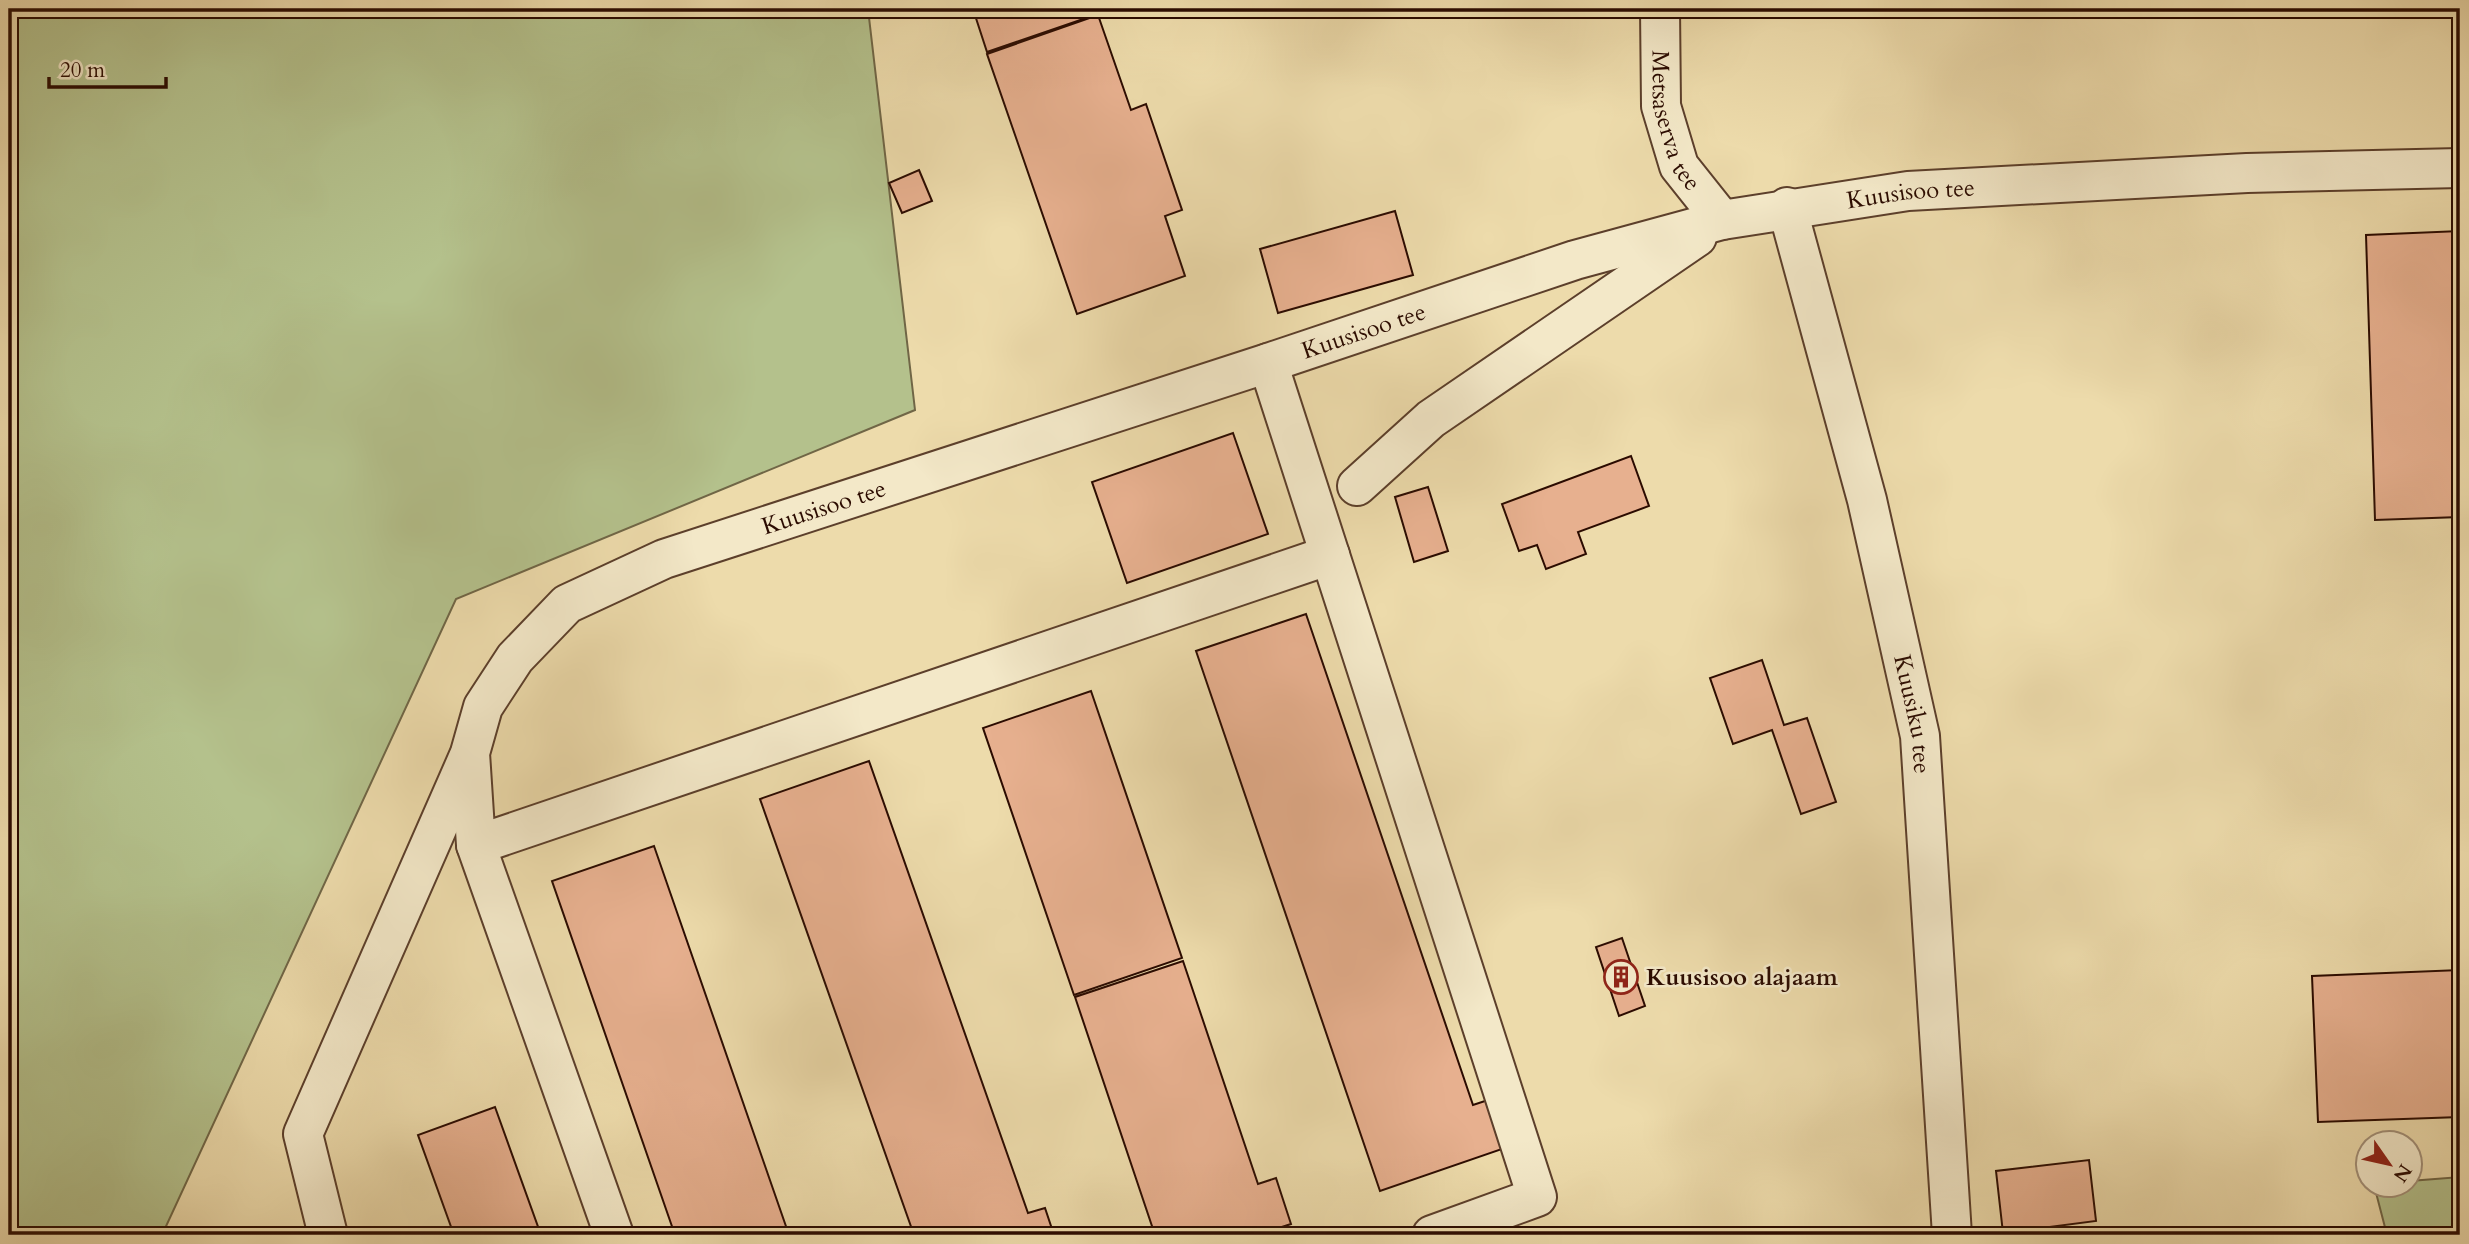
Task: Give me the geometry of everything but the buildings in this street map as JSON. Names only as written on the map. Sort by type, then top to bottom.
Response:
[{"type":"street","name":"Metsaserva tee","points":[[1660,9],[1661,106],[1671,142],[1679,166],[1722,220]]},
{"type":"street","name":"Kuusisoo tee","points":[[614,1235],[476,845],[470,753],[483,707],[515,658],[566,604],[664,559],[1268,363],[1575,260],[1722,220],[1787,207],[1908,191],[2247,173],[2460,168]]},
{"type":"street","name":"Kuusiku tee","points":[[1787,207],[1867,500],[1920,736],[1952,1235]]},
{"type":"street","points":[[1357,486],[1431,419],[1722,220]]},
{"type":"street","points":[[1268,363],[1538,1197],[1432,1235]]},
{"type":"street","points":[[476,845],[1330,555]]},
{"type":"street","points":[[328,1235],[303,1134],[470,753]]},
{"type":"green space","points":[[9,9],[868,9],[915,410],[456,599],[162,1235],[9,1235]]},
{"type":"green space","points":[[2460,1177],[2460,1235],[2387,1235],[2377,1198],[2424,1198],[2424,1180]]},
{"type":"place","name":"Kuusisoo alajaam","points":[[1621,977]]}]
